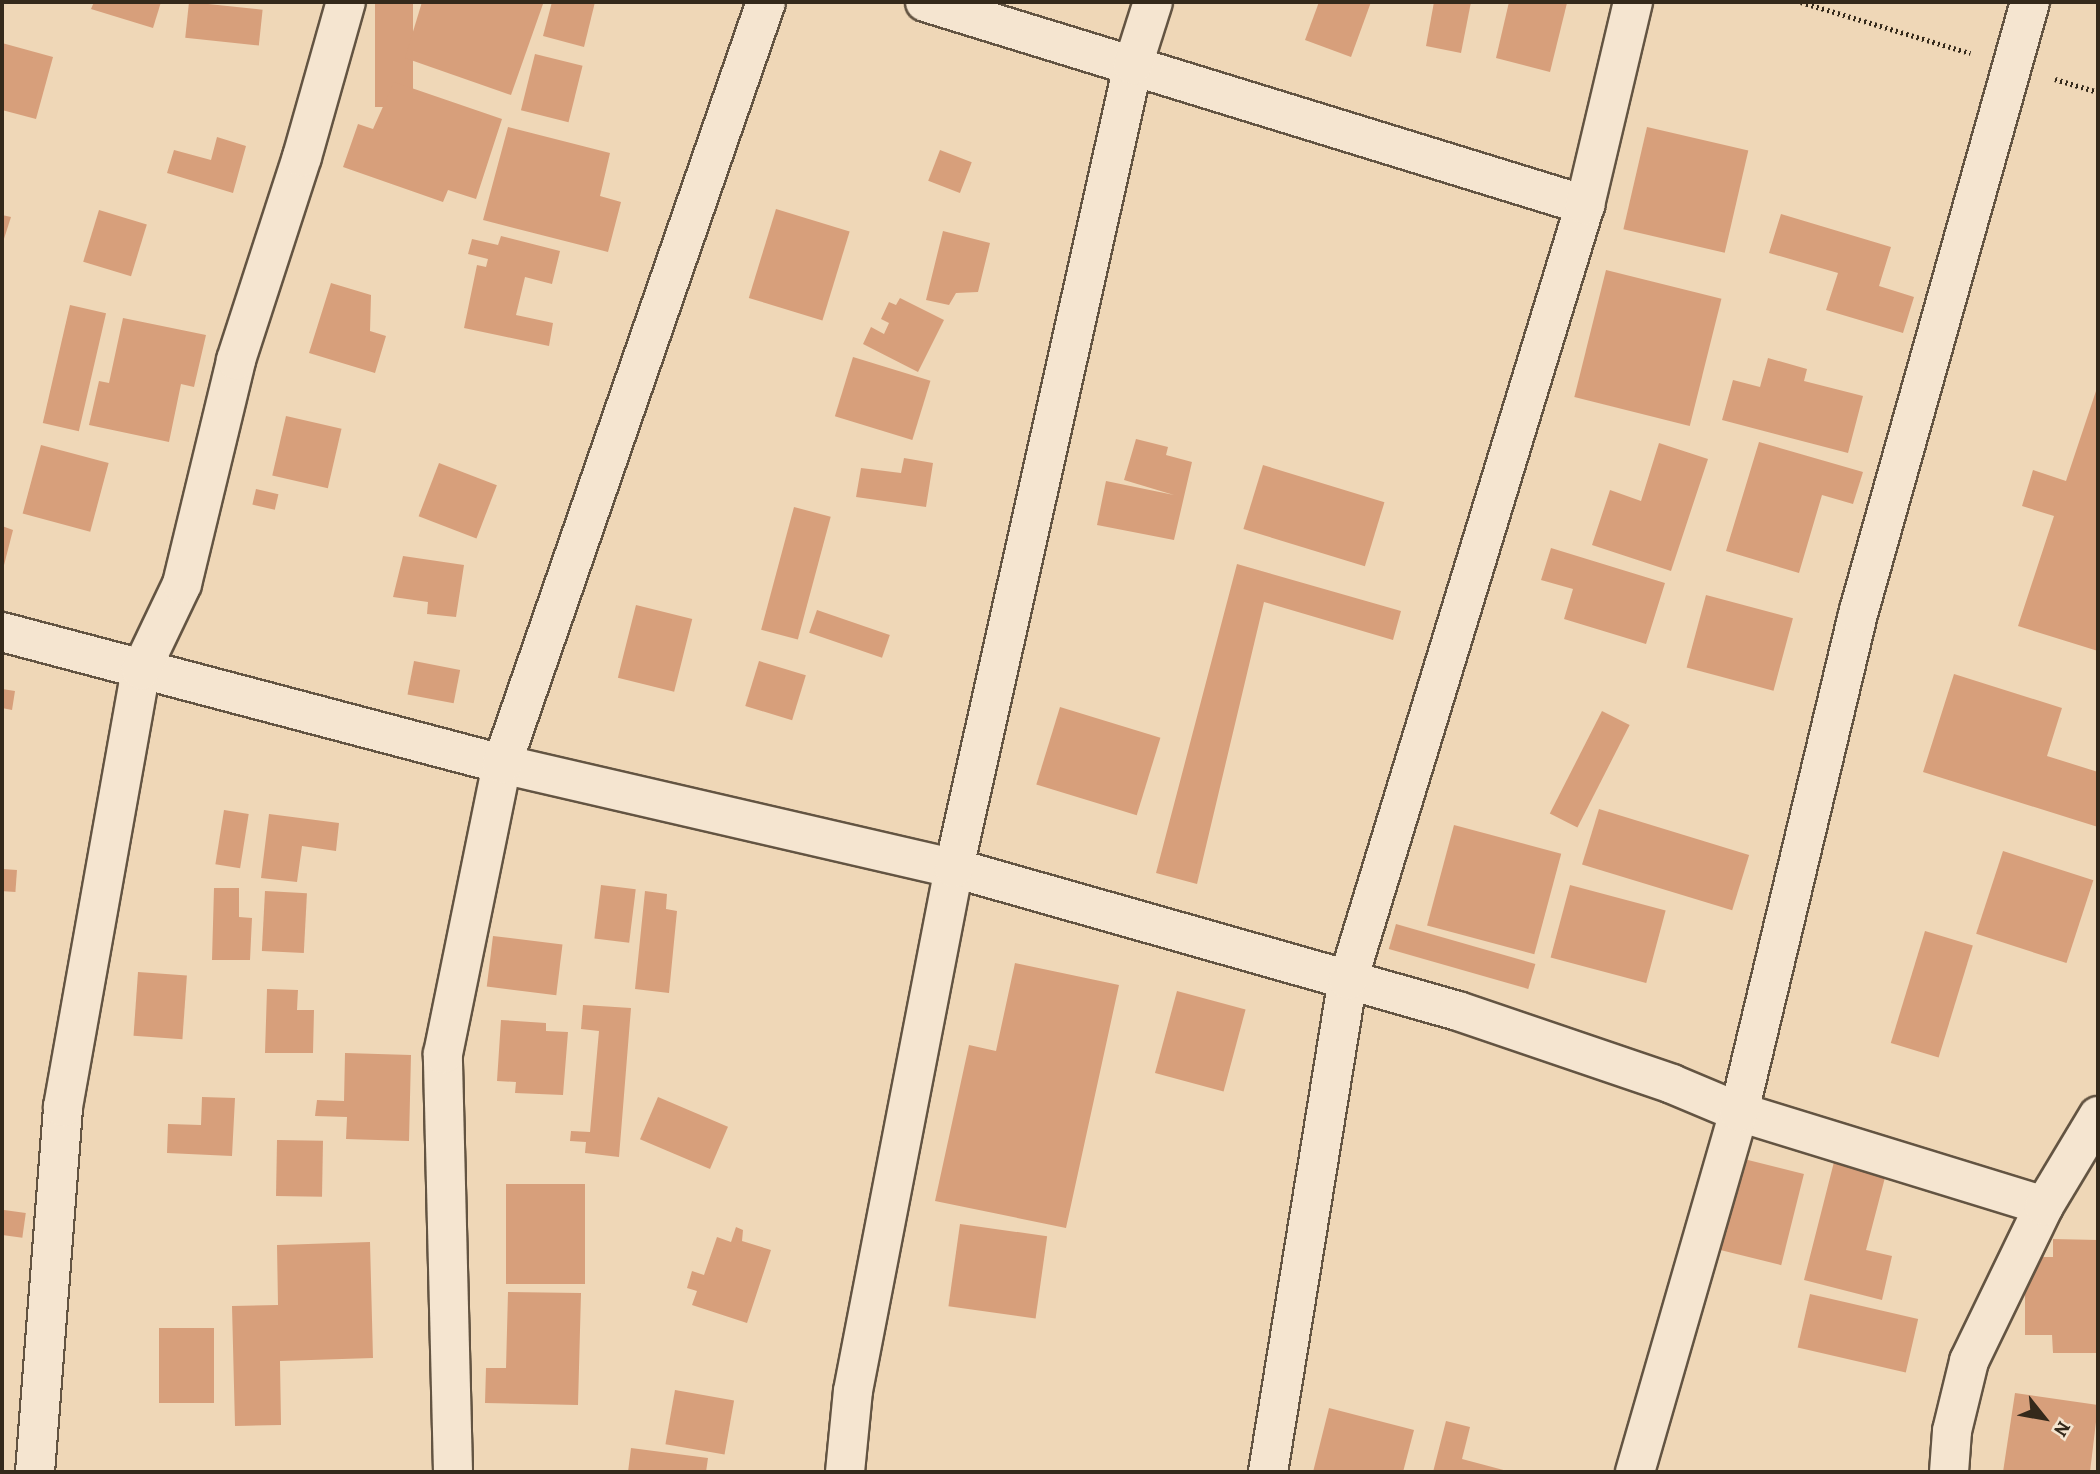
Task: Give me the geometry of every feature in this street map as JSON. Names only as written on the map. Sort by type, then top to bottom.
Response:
[{"type":"street","points":[[35,1472],[63,1107],[141,670],[182,584],[236,360],[302,157],[346,2]]},
{"type":"street","points":[[453,1472],[443,1054],[502,764],[766,2]]},
{"type":"street","points":[[925,2],[1585,205]]},
{"type":"street","points":[[845,1472],[853,1391],[954,868],[1133,65],[1153,2]]},
{"type":"street","points":[[1268,1472],[1348,979],[1585,205],[1633,2]]},
{"type":"street","points":[[1635,1472],[1739,1112],[1858,614],[2014,67],[2030,2]]},
{"type":"street","points":[[2,632],[502,764],[954,868],[1348,979],[1672,1084],[1739,1112],[2044,1206]]},
{"type":"street","points":[[1949,1472],[1952,1431],[1969,1362],[2044,1206],[2098,1116]]},
{"type":"path","points":[[1801,2],[2098,92]]},
{"type":"building","points":[[94,2],[161,2],[153,28],[91,9]]},
{"type":"building","points":[[189,2],[263,10],[259,46],[185,38]]},
{"type":"building","points":[[375,2],[413,2],[413,107],[375,107]]},
{"type":"building","points":[[422,2],[543,4],[511,95],[405,58]]},
{"type":"building","points":[[552,2],[595,2],[584,47],[543,36]]},
{"type":"building","points":[[1319,2],[1371,2],[1351,57],[1305,40]]},
{"type":"building","points":[[1434,2],[1471,2],[1461,53],[1426,46]]},
{"type":"building","points":[[1509,2],[1567,3],[1550,72],[1496,58]]},
{"type":"building","points":[[2,43],[53,57],[36,119],[2,110]]},
{"type":"building","points":[[535,54],[583,66],[569,122],[521,110]]},
{"type":"building","points":[[394,82],[502,119],[476,199],[448,190],[443,202],[343,167],[358,124],[373,129]]},
{"type":"building","points":[[508,127],[610,153],[600,196],[621,202],[608,252],[483,220]]},
{"type":"building","points":[[1647,127],[1748,150],[1725,253],[1623,229]]},
{"type":"building","points":[[217,137],[246,146],[233,193],[167,173],[174,150],[211,160]]},
{"type":"building","points":[[940,150],[972,162],[960,193],[928,181]]},
{"type":"building","points":[[776,209],[850,232],[822,320],[749,298]]},
{"type":"building","points":[[99,210],[147,225],[131,276],[83,262]]},
{"type":"building","points":[[1781,214],[1891,247],[1879,286],[1914,297],[1903,333],[1826,310],[1838,273],[1769,253]]},
{"type":"building","points":[[2,215],[11,217],[2,245]]},
{"type":"building","points":[[943,231],[990,243],[978,292],[956,293],[949,305],[926,300]]},
{"type":"building","points":[[501,236],[560,251],[552,284],[525,277],[516,315],[553,323],[549,346],[464,328],[477,265],[486,267],[488,259],[468,254],[472,239],[498,245]]},
{"type":"building","points":[[1606,270],[1721,299],[1690,426],[1574,397]]},
{"type":"building","points":[[331,283],[371,295],[370,331],[386,336],[375,373],[309,353]]},
{"type":"building","points":[[900,298],[944,320],[918,372],[863,344],[871,327],[884,334],[889,323],[881,319],[889,302],[896,305]]},
{"type":"building","points":[[70,305],[106,313],[79,431],[43,423]]},
{"type":"building","points":[[123,318],[206,335],[194,387],[181,384],[169,442],[89,425],[99,381],[109,383]]},
{"type":"building","points":[[853,357],[930,381],[912,440],[835,416]]},
{"type":"building","points":[[1768,358],[1807,369],[1804,381],[1863,396],[1848,453],[1722,420],[1733,380],[1760,387]]},
{"type":"building","points":[[2098,385],[2098,651],[2018,626],[2054,516],[2022,506],[2033,470],[2066,481]]},
{"type":"building","points":[[286,416],[342,429],[328,488],[272,475]]},
{"type":"building","points":[[1136,439],[1168,447],[1166,455],[1192,462],[1174,540],[1097,525],[1106,481],[1174,495],[1124,480]]},
{"type":"building","points":[[1759,442],[1863,472],[1853,504],[1822,495],[1799,573],[1726,551]]},
{"type":"building","points":[[1659,443],[1708,459],[1671,571],[1592,545],[1610,490],[1641,501]]},
{"type":"building","points":[[41,445],[109,463],[90,532],[23,514]]},
{"type":"building","points":[[904,458],[933,463],[926,507],[856,497],[861,468],[901,473]]},
{"type":"building","points":[[439,463],[497,485],[476,538],[419,516]]},
{"type":"building","points":[[1263,465],[1384,502],[1365,566],[1243,529]]},
{"type":"building","points":[[256,489],[278,494],[275,510],[252,505]]},
{"type":"building","points":[[794,507],[831,517],[798,640],[761,630]]},
{"type":"building","points":[[2,526],[13,530],[3,569],[2,568]]},
{"type":"building","points":[[1551,548],[1665,583],[1646,644],[1564,619],[1573,589],[1541,580]]},
{"type":"building","points":[[403,556],[464,565],[456,617],[427,614],[428,602],[393,597]]},
{"type":"building","points":[[1237,564],[1401,611],[1393,640],[1264,602],[1197,884],[1156,873]]},
{"type":"building","points":[[1706,595],[1793,618],[1774,691],[1687,667]]},
{"type":"building","points":[[636,605],[692,619],[674,692],[618,678]]},
{"type":"building","points":[[817,610],[890,635],[882,658],[809,633]]},
{"type":"building","points":[[414,661],[460,670],[454,703],[408,694]]},
{"type":"building","points":[[759,661],[806,675],[792,720],[745,706]]},
{"type":"building","points":[[1954,674],[2062,708],[2047,756],[2098,772],[2098,827],[1923,772]]},
{"type":"building","points":[[2,689],[15,691],[12,710],[2,708]]},
{"type":"building","points":[[1060,707],[1160,738],[1137,815],[1036,784]]},
{"type":"building","points":[[1602,711],[1630,725],[1577,828],[1550,813]]},
{"type":"building","points":[[1599,809],[1749,855],[1732,910],[1582,864]]},
{"type":"building","points":[[224,810],[249,814],[240,868],[215,864]]},
{"type":"building","points":[[269,814],[339,823],[336,851],[302,846],[297,882],[261,878]]},
{"type":"building","points":[[1454,825],[1561,854],[1534,954],[1427,925]]},
{"type":"building","points":[[2003,851],[2093,880],[2066,963],[1976,934]]},
{"type":"building","points":[[2,869],[17,870],[15,892],[2,891]]},
{"type":"building","points":[[601,885],[636,889],[629,943],[594,939]]},
{"type":"building","points":[[1570,885],[1666,911],[1646,983],[1551,957]]},
{"type":"building","points":[[214,888],[239,888],[239,917],[252,918],[250,960],[212,960]]},
{"type":"building","points":[[265,891],[307,893],[304,953],[262,951]]},
{"type":"building","points":[[645,891],[667,894],[666,909],[677,911],[669,993],[635,989]]},
{"type":"building","points":[[1396,924],[1535,964],[1528,989],[1389,949]]},
{"type":"building","points":[[1925,931],[1973,946],[1939,1058],[1891,1043]]},
{"type":"building","points":[[493,936],[562,945],[556,995],[487,987]]},
{"type":"building","points":[[1015,963],[1119,985],[1066,1228],[935,1201],[969,1045],[996,1051]]},
{"type":"building","points":[[138,972],[187,975],[182,1039],[134,1036]]},
{"type":"building","points":[[267,989],[298,990],[297,1010],[314,1010],[313,1053],[265,1053]]},
{"type":"building","points":[[1177,991],[1246,1009],[1224,1091],[1155,1073]]},
{"type":"building","points":[[583,1005],[631,1008],[619,1157],[585,1153],[586,1142],[570,1141],[571,1131],[590,1132],[599,1031],[581,1029]]},
{"type":"building","points":[[501,1020],[546,1023],[546,1031],[568,1032],[563,1095],[515,1093],[516,1082],[497,1081]]},
{"type":"building","points":[[345,1053],[411,1055],[409,1141],[346,1139],[347,1117],[315,1116],[317,1100],[344,1101]]},
{"type":"building","points":[[202,1097],[235,1098],[232,1156],[167,1153],[168,1124],[201,1125]]},
{"type":"building","points":[[658,1097],[728,1127],[710,1169],[640,1139]]},
{"type":"building","points":[[277,1140],[323,1141],[322,1197],[276,1196]]},
{"type":"building","points":[[1836,1154],[1888,1166],[1866,1250],[1892,1256],[1882,1300],[1804,1280]]},
{"type":"building","points":[[1736,1157],[1804,1174],[1781,1265],[1713,1248]]},
{"type":"building","points":[[506,1184],[585,1184],[585,1284],[506,1284]]},
{"type":"building","points":[[4,1210],[26,1213],[22,1238],[2,1235]]},
{"type":"building","points":[[960,1224],[1047,1236],[1036,1318],[948,1306]]},
{"type":"building","points":[[736,1227],[743,1230],[742,1241],[771,1250],[747,1323],[692,1305],[697,1291],[687,1288],[692,1271],[704,1275],[717,1237],[731,1242]]},
{"type":"building","points":[[2053,1239],[2098,1240],[2098,1353],[2053,1353],[2052,1335],[2025,1335],[2025,1257],[2053,1257]]},
{"type":"building","points":[[370,1242],[373,1358],[280,1361],[281,1425],[235,1426],[232,1306],[278,1305],[277,1245]]},
{"type":"building","points":[[508,1292],[581,1293],[578,1405],[485,1403],[486,1368],[506,1368]]},
{"type":"building","points":[[1810,1294],[1918,1319],[1906,1373],[1798,1348]]},
{"type":"building","points":[[159,1328],[214,1328],[214,1403],[159,1403]]},
{"type":"building","points":[[675,1390],[734,1400],[725,1455],[665,1444]]},
{"type":"building","points":[[2015,1393],[2098,1405],[2090,1472],[2003,1472]]},
{"type":"building","points":[[1329,1408],[1414,1430],[1403,1472],[1313,1472]]},
{"type":"building","points":[[1446,1421],[1470,1427],[1462,1459],[1511,1472],[1433,1472]]},
{"type":"building","points":[[631,1448],[708,1458],[706,1472],[628,1472]]}]
